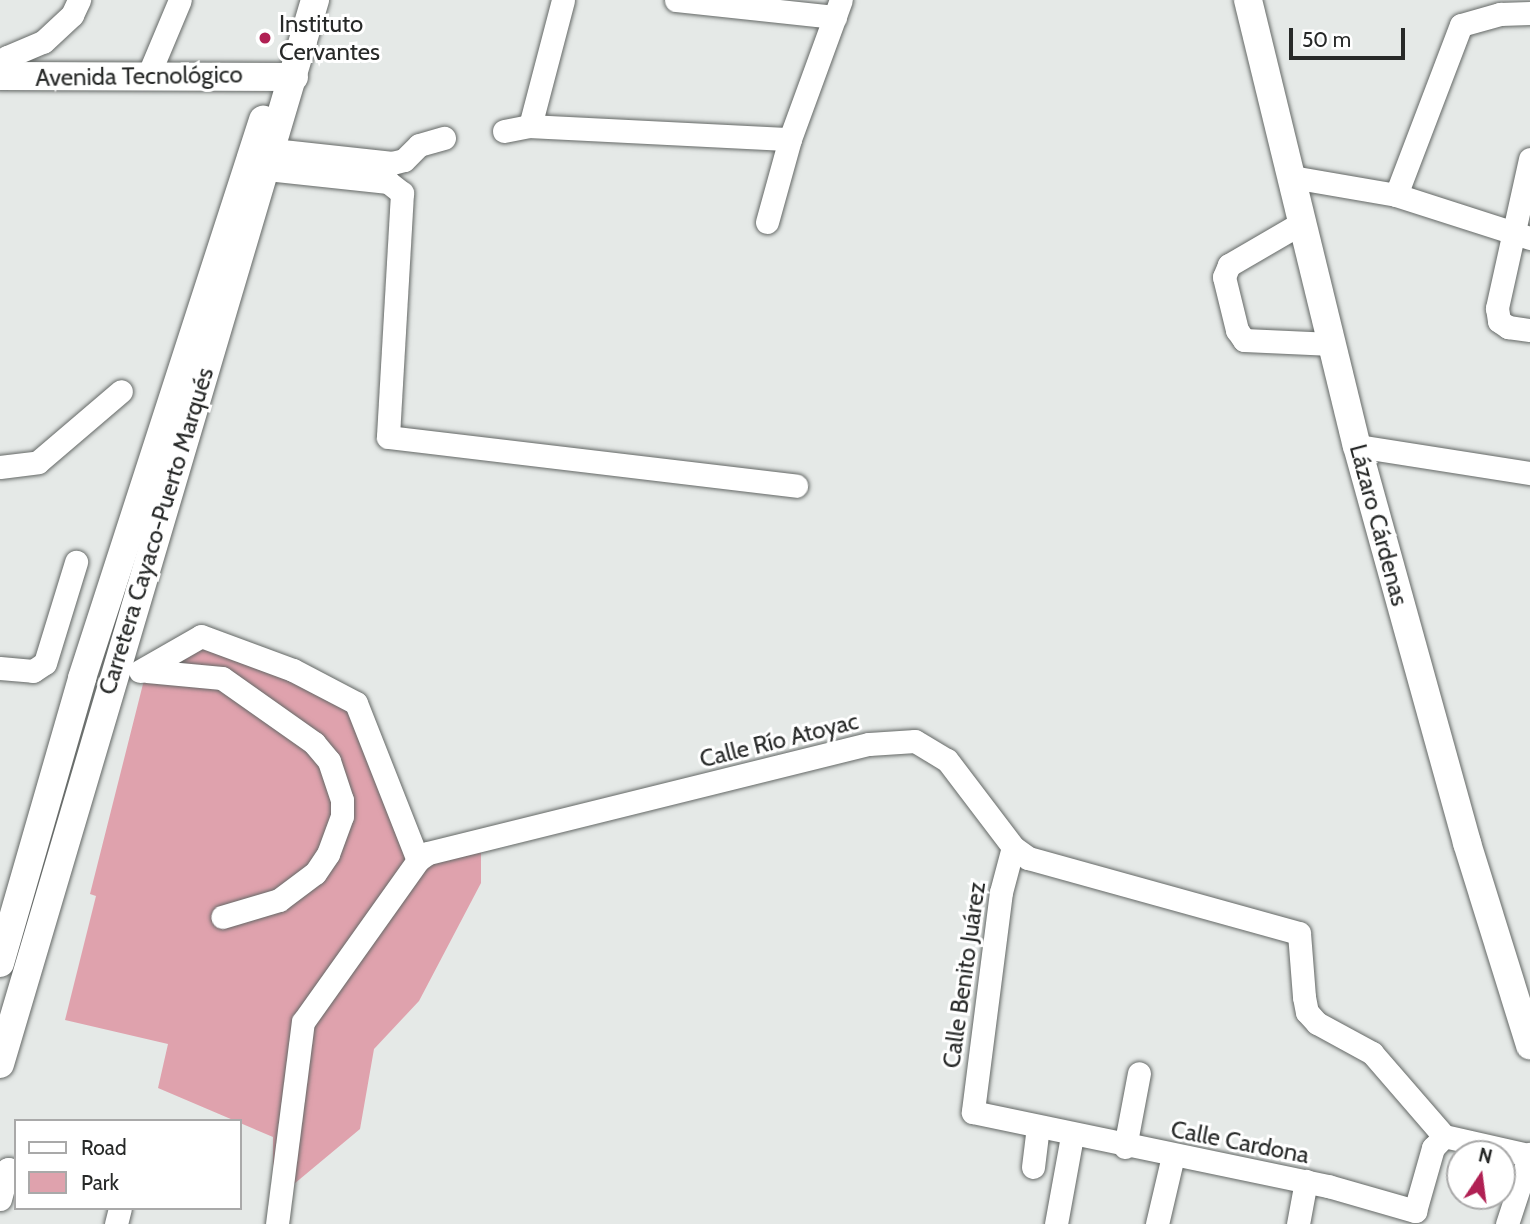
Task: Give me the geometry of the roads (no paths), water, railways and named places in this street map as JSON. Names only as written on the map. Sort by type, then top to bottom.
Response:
[{"type":"main road","name":"Carretera Cayaco-Puerto Marqués","points":[[0,1064],[113,670],[270,159],[299,0]]},
{"type":"main road","name":"Carretera Cayaco-Puerto Marqués","points":[[0,963],[103,612],[284,83],[315,0]]},
{"type":"main road","name":"Lázaro Cárdenas","points":[[1248,0],[1357,446],[1467,843],[1530,1045]]},
{"type":"main road","name":"Avenida Tecnológico","points":[[0,82],[148,76],[284,83]]},
{"type":"main road","name":"Avenida Tecnológico","points":[[0,82],[227,94],[284,83]]},
{"type":"street","points":[[0,82],[7,57],[43,42],[72,15],[79,0]]},
{"type":"street","points":[[148,76],[180,0]]},
{"type":"street","points":[[530,125],[563,0]]},
{"type":"street","points":[[676,0],[838,8],[790,139],[767,222]]},
{"type":"street","points":[[1396,195],[1461,26],[1500,14],[1530,13]]},
{"type":"street","points":[[504,131],[530,125],[790,139]]},
{"type":"street","points":[[270,159],[391,163],[404,160],[419,145],[444,138]]},
{"type":"street","points":[[270,159],[388,182],[402,193],[388,437],[796,486]]},
{"type":"street","points":[[1530,159],[1520,235],[1499,320],[1530,330]]},
{"type":"street","points":[[1292,177],[1396,195],[1520,235]]},
{"type":"street","points":[[1303,222],[1229,265],[1224,277],[1237,330],[1244,340],[1332,344]]},
{"type":"street","points":[[0,467],[38,462],[121,391]]},
{"type":"street","points":[[1357,446],[1530,473]]},
{"type":"street","points":[[0,668],[41,669],[76,562]]},
{"type":"street","points":[[147,671],[201,636],[209,637],[293,670],[356,703],[418,860],[303,1022],[277,1224]]},
{"type":"street","points":[[113,670],[222,678],[314,743],[329,761],[342,800],[342,816],[333,841],[315,873],[279,900],[222,917]]},
{"type":"street","name":"Calle Río Atoyac","points":[[418,860],[428,853],[869,744],[915,741],[947,760],[1013,847],[1028,858],[1300,933],[1307,1012],[1337,1036],[1372,1053],[1444,1136]]},
{"type":"street","name":"Calle Benito Juárez","points":[[973,1112],[1001,892],[1013,847]]},
{"type":"street","points":[[1125,1147],[1139,1073]]},
{"type":"street","name":"Calle Cardona","points":[[973,1112],[1038,1129],[1306,1181],[1413,1218],[1433,1148],[1444,1136]]},
{"type":"street","points":[[1033,1167],[1038,1129]]},
{"type":"street","points":[[1056,1224],[1072,1136]]},
{"type":"street","points":[[1444,1136],[1529,1154],[1507,1224]]},
{"type":"street","points":[[1157,1224],[1173,1156]]},
{"type":"street","points":[[0,1199],[8,1169]]},
{"type":"street","points":[[1298,1224],[1306,1181]]},
{"type":"place","name":"Instituto Cervantes","points":[[265,38]]}]
